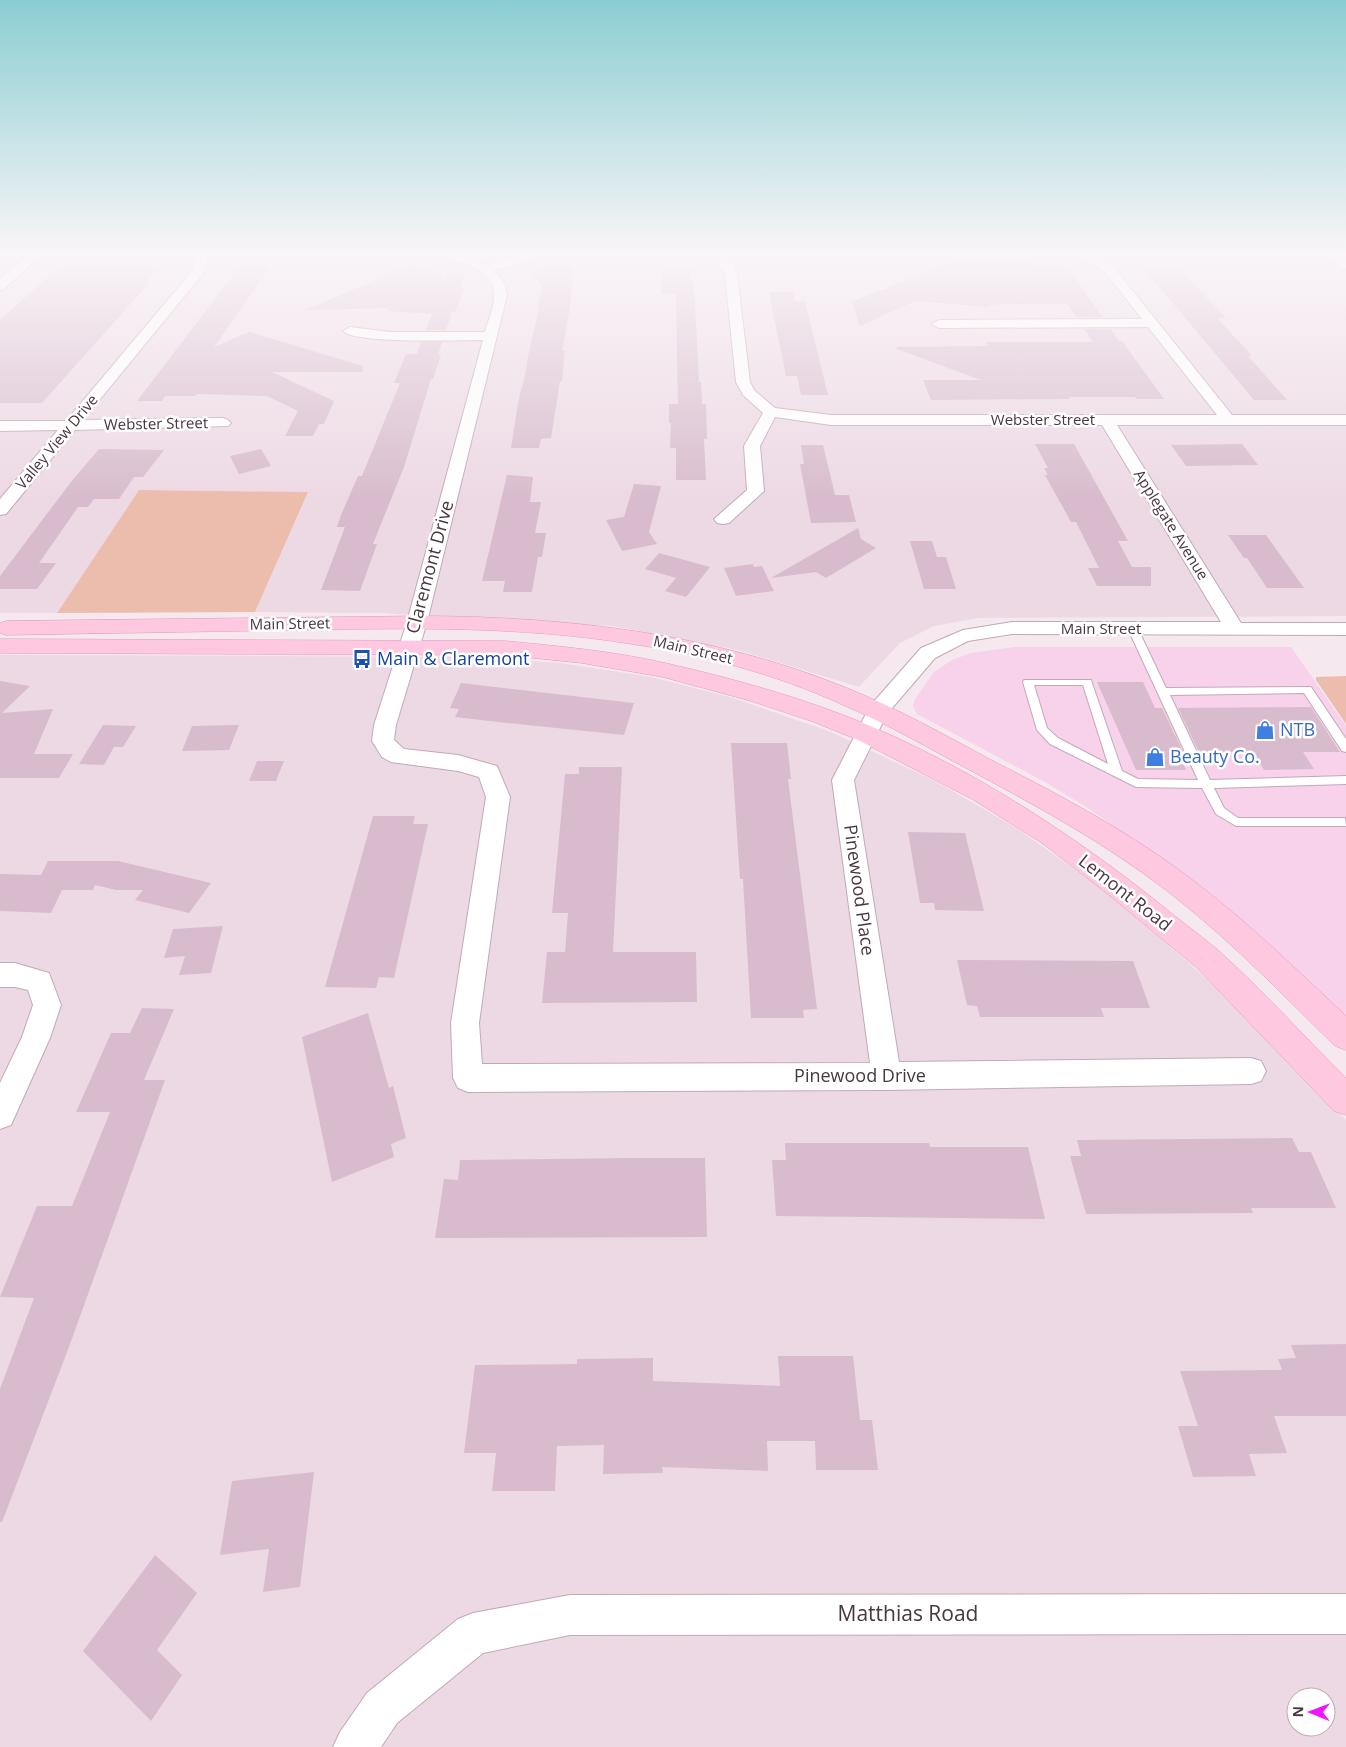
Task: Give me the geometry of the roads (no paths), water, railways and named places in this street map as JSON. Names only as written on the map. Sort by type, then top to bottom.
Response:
[{"type":"main road","name":"Main Street","points":[[0,628],[417,622],[524,625],[599,632],[678,646],[771,669],[832,691],[873,723]]},
{"type":"main road","name":"Main Street","points":[[0,646],[514,649],[582,656],[663,670],[758,694],[822,716],[873,723]]},
{"type":"main road","name":"Lemont Road","points":[[873,723],[1024,787],[1097,828],[1168,876],[1226,922],[1346,1036]]},
{"type":"main road","name":"Lemont Road","points":[[873,723],[1052,836],[1118,887],[1207,959],[1346,1100]]},
{"type":"street","name":"Valley View Drive","points":[[0,510],[147,335]]},
{"type":"street","points":[[378,335],[490,336]]},
{"type":"street","points":[[723,519],[756,491],[752,446],[771,412],[748,392],[743,382],[738,335]]},
{"type":"street","points":[[1161,335],[1228,420]]},
{"type":"street","name":"Claremont Drive","points":[[468,1078],[465,1022],[498,797],[489,772],[458,763],[399,756],[390,750],[383,741],[385,726],[417,622],[490,336]]},
{"type":"street","name":"Webster Street","points":[[771,412],[831,420],[1346,420]]},
{"type":"street","name":"Applegate Avenue","points":[[1107,420],[1235,629]]},
{"type":"street","name":"Webster Street","points":[[0,426],[71,426],[168,422],[223,423]]},
{"type":"street","name":"Main Street","points":[[873,723],[928,653],[963,636],[1012,628],[1346,629]]},
{"type":"street","name":"Pinewood Place","points":[[873,723],[843,780],[886,1076]]},
{"type":"street","points":[[0,976],[15,976],[38,981],[47,1005],[36,1038],[0,1115]]},
{"type":"street","name":"Pinewood Drive","points":[[468,1078],[886,1076],[1251,1071]]},
{"type":"street","name":"Matthias Road","points":[[354,1747],[382,1708],[472,1634],[570,1615],[1346,1614]]},
{"type":"lane","points":[[1133,629],[1220,811],[1236,822],[1346,822]]},
{"type":"lane","points":[[1117,773],[1087,682],[1028,682],[1042,730],[1054,741],[1136,783],[1206,784],[1346,780]]},
{"type":"lane","points":[[1163,692],[1307,689],[1346,748]]},
{"type":"place","name":"Main & Claremont","points":[[362,659]]},
{"type":"place","name":"NTB","points":[[1265,730]]},
{"type":"place","name":"Beauty Co.","points":[[1155,757]]}]
